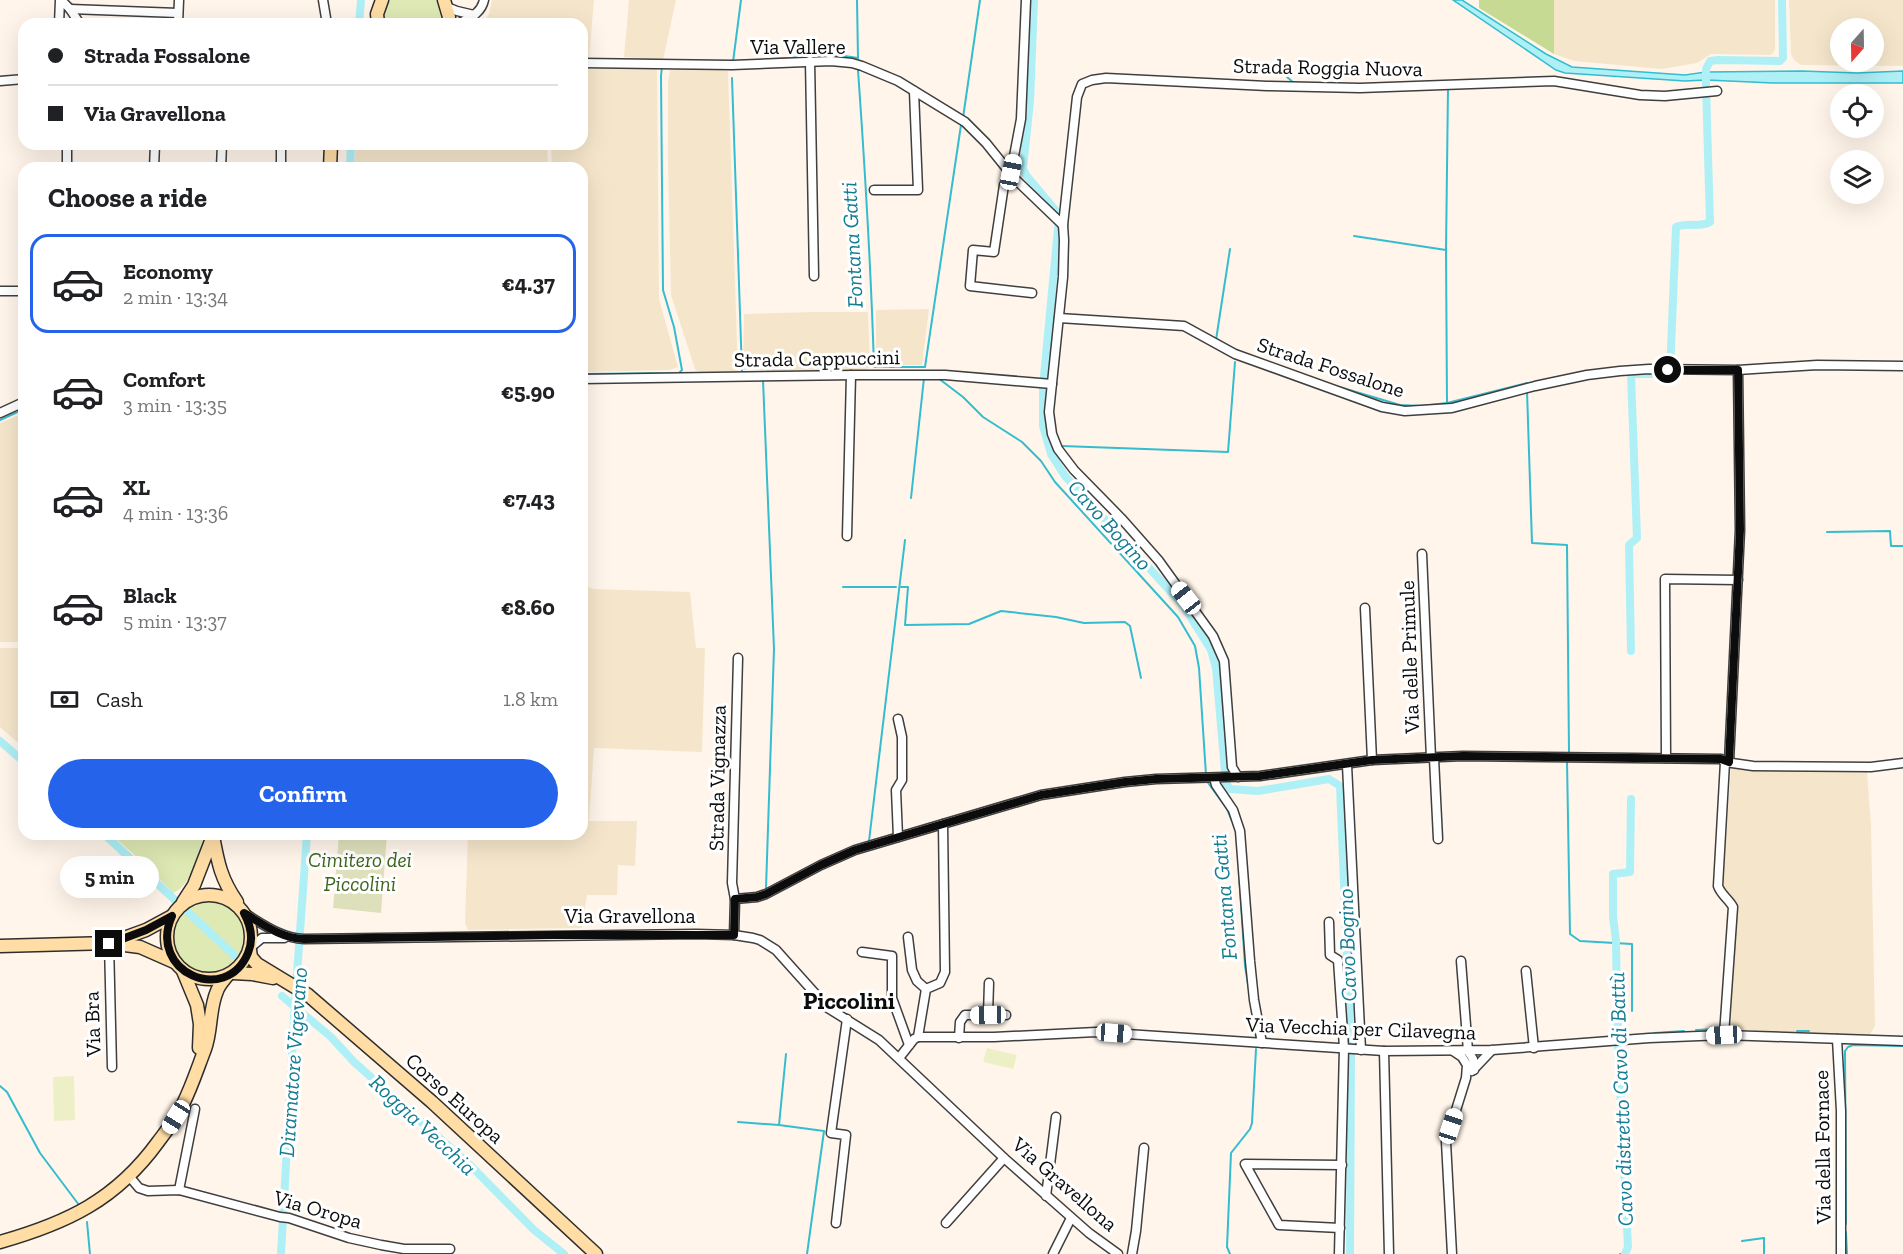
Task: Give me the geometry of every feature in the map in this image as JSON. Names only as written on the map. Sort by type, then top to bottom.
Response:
[{"type":"main road","points":[[377,18],[380,1]]},
{"type":"main road","points":[[446,3],[447,18]]},
{"type":"main road","points":[[199,1064],[200,1024],[197,1005],[167,944],[166,934],[178,908],[194,885],[212,840]]},
{"type":"main road","points":[[0,946],[109,944],[140,947],[179,967],[193,977],[205,980],[230,974],[240,967],[250,949],[251,929],[227,888],[218,867],[215,840]]},
{"type":"main road","points":[[109,944],[146,930],[192,898],[202,895],[213,895],[232,902],[242,911]]},
{"type":"main road","name":"Corso Europa","points":[[250,949],[251,957],[257,964],[308,995],[432,1102],[596,1254]]},
{"type":"main road","points":[[230,974],[252,974],[282,979]]},
{"type":"main road","points":[[1,1242],[23,1237],[74,1216],[109,1193],[149,1155],[182,1106],[206,1045],[218,989],[230,974]]},
{"type":"street","points":[[60,0],[77,18]]},
{"type":"street","points":[[59,18],[60,0]]},
{"type":"street","points":[[178,18],[179,0]]},
{"type":"street","points":[[323,0],[326,18]]},
{"type":"street","points":[[469,18],[480,10],[484,0]]},
{"type":"street","points":[[1026,0],[1021,119],[1011,172],[1004,184],[994,252],[973,250],[970,286],[1032,293]]},
{"type":"street","points":[[446,3],[457,11],[475,15]]},
{"type":"street","points":[[70,9],[178,13]]},
{"type":"street","name":"Via Vallere","points":[[588,63],[732,65],[831,61],[852,63],[898,81],[965,122],[1016,179],[1063,225]]},
{"type":"street","points":[[810,62],[814,276]]},
{"type":"street","name":"Strada Roggia Nuova","points":[[1063,225],[1077,97],[1079,89],[1086,81],[1106,78],[1360,88],[1554,81],[1640,95],[1682,95],[1709,91]]},
{"type":"street","points":[[0,81],[18,80]]},
{"type":"street","points":[[874,190],[918,190],[914,91]]},
{"type":"street","points":[[1063,225],[1059,318],[1049,412],[1052,434],[1058,449],[1074,470],[1159,561],[1213,636],[1224,661],[1232,767],[1219,778],[1216,785],[1233,810],[1240,831],[1254,1000],[1262,1043]]},
{"type":"street","points":[[0,291],[18,291]]},
{"type":"street","name":"Strada Fossalone","points":[[1059,318],[1184,326],[1235,354],[1382,406],[1405,411],[1452,408],[1587,375],[1639,370],[1738,370],[1817,365],[1903,366]]},
{"type":"street","points":[[1724,1035],[1733,908],[1718,886],[1740,530],[1738,370]]},
{"type":"street","points":[[847,536],[851,375]]},
{"type":"street","name":"Strada Cappuccini","points":[[588,379],[945,375],[1052,384]]},
{"type":"street","points":[[0,412],[18,404]]},
{"type":"street","name":"Via delle Primule","points":[[1422,554],[1438,839]]},
{"type":"street","points":[[1666,758],[1665,579],[1738,580]]},
{"type":"street","points":[[1365,608],[1372,760]]},
{"type":"street","name":"Strada Vignazza","points":[[734,935],[735,899],[732,883],[738,658]]},
{"type":"street","points":[[898,719],[902,738],[902,780],[896,790],[898,837]]},
{"type":"street","points":[[735,899],[766,894],[855,850],[898,837],[1041,795],[1125,782],[1260,776],[1372,760],[1432,758],[1721,759],[1753,766],[1871,767],[1903,763]]},
{"type":"street","points":[[1347,765],[1361,1049]]},
{"type":"street","points":[[926,989],[940,983],[945,972],[943,824]]},
{"type":"street","name":"Via Gravellona","points":[[242,911],[291,939],[734,935],[760,940],[776,950],[828,1008],[879,1040],[1046,1196],[1118,1254]]},
{"type":"street","points":[[1329,922],[1330,955],[1338,960],[1344,1048],[1339,1254]]},
{"type":"street","points":[[908,937],[912,970],[917,981],[926,989]]},
{"type":"street","points":[[250,949],[262,938],[291,939]]},
{"type":"street","name":"Via Bra","points":[[109,944],[112,1067]]},
{"type":"street","points":[[862,952],[892,956],[892,998],[909,1045]]},
{"type":"street","points":[[1461,961],[1468,1051],[1473,1059],[1474,1070]]},
{"type":"street","points":[[1526,971],[1534,1048]]},
{"type":"street","points":[[988,1015],[989,983]]},
{"type":"street","points":[[899,1058],[914,1038],[918,1037],[926,989]]},
{"type":"street","points":[[959,1038],[960,1022],[965,1015],[1006,1015]]},
{"type":"street","points":[[836,1223],[846,1136],[831,1133],[847,1019]]},
{"type":"street","name":"Via Vecchia per Cilavegna","points":[[918,1037],[959,1038],[1096,1032],[1384,1051],[1492,1050],[1724,1035],[1903,1041]]},
{"type":"street","name":"Via della Fornace","points":[[1837,1039],[1841,1111],[1841,1254]]},
{"type":"street","points":[[1466,1078],[1492,1050]]},
{"type":"street","points":[[1384,1051],[1389,1254]]},
{"type":"street","points":[[1452,1051],[1467,1065],[1466,1078],[1446,1142],[1452,1254]]},
{"type":"street","points":[[179,1190],[195,1109]]},
{"type":"street","points":[[1046,1196],[1056,1118]]},
{"type":"street","points":[[1132,1254],[1144,1148]]},
{"type":"street","points":[[946,1223],[1004,1158]]},
{"type":"street","points":[[1340,1228],[1279,1226],[1245,1164],[1342,1165]]},
{"type":"street","name":"Via Oropa","points":[[129,1176],[139,1188],[148,1191],[179,1190],[284,1217],[349,1238],[404,1249],[450,1249]]},
{"type":"street","points":[[1053,1254],[1071,1218]]},
{"type":"shaded area","points":[[492,0],[594,0],[589,58],[588,18],[486,18]]},
{"type":"shaded area","points":[[629,0],[676,0],[663,60],[624,57]]},
{"type":"shaded area","points":[[1554,0],[1775,0],[1775,50],[1771,55],[1711,54],[1697,63],[1662,69],[1574,61],[1554,54]]},
{"type":"shaded area","points":[[1789,0],[1903,0],[1903,66],[1884,66],[1884,18],[1830,18],[1830,65],[1801,65],[1794,60],[1791,54]]},
{"type":"shaded area","points":[[657,68],[659,299],[678,367],[669,370],[588,372],[588,162],[552,162],[551,150],[588,150],[588,69]]},
{"type":"shaded area","points":[[670,70],[728,71],[738,372],[735,374],[700,374],[695,369],[671,295],[668,163]]},
{"type":"shaded area","points":[[356,150],[547,150],[548,162],[354,162]]},
{"type":"shaded area","points":[[929,309],[922,365],[876,365],[876,310]]},
{"type":"shaded area","points":[[868,312],[870,367],[864,372],[767,374],[766,370],[743,370],[744,314]]},
{"type":"shaded area","points":[[18,416],[18,642],[0,642],[0,423]]},
{"type":"shaded area","points":[[588,587],[690,592],[696,648],[705,648],[702,752],[594,748],[589,821],[637,821],[635,866],[618,865],[617,895],[587,895],[582,928],[468,930],[465,923],[468,840],[588,840]]},
{"type":"shaded area","points":[[0,648],[18,648],[18,743],[0,727]]},
{"type":"shaded area","points":[[1731,767],[1867,770],[1871,826],[1875,1026],[1869,1036],[1729,1029],[1736,903],[1723,888]]},
{"type":"green space","points":[[388,0],[436,0],[442,9],[442,18],[383,18],[384,7]]},
{"type":"green space","points":[[1479,0],[1554,0],[1554,54],[1479,8]]},
{"type":"green space","points":[[118,840],[203,840],[190,876],[173,893]]},
{"type":"green space","name":"Cimitero dei Piccolini","points":[[339,840],[387,840],[381,913],[333,908]]},
{"type":"green space","points":[[208,901],[222,904],[234,911],[241,923],[244,937],[241,951],[234,963],[222,970],[208,973],[194,970],[182,963],[175,951],[172,937],[175,923],[182,911],[194,904]]},
{"type":"green space","points":[[987,1048],[1017,1055],[1013,1069],[983,1062]]},
{"type":"green space","points":[[74,1076],[75,1120],[54,1121],[53,1077]]},
{"type":"water","points":[[1453,0],[1462,0],[1546,54],[1572,67],[1685,75],[1705,72],[1705,80],[1685,81],[1565,73],[1556,70]]},
{"type":"water","points":[[1903,71],[1903,83],[1773,83],[1707,80],[1707,72]]},
{"type":"waterway","name":"Diramatore Vigevano","points":[[360,18],[361,0]]},
{"type":"waterway","points":[[733,62],[741,0]]},
{"type":"waterway","name":"Fontana Gatti","points":[[857,0],[858,58]]},
{"type":"waterway","points":[[963,118],[980,0]]},
{"type":"waterway","name":"Cavo Bogino","points":[[1034,0],[1030,101],[1023,168],[1026,175],[1057,212],[1059,218],[1043,387],[1043,426],[1051,454],[1065,476],[1183,605],[1211,650],[1216,668],[1226,783],[1230,789],[1258,791],[1329,779],[1340,786],[1351,1054],[1350,1254]]},
{"type":"waterway","name":"Cavo distretto Cavo di Battù","points":[[1631,651],[1629,545],[1637,538],[1631,374],[1669,374],[1676,227],[1702,225],[1710,222],[1706,69],[1710,61],[1718,60],[1780,61],[1783,58],[1782,0]]},
{"type":"waterway","points":[[771,59],[838,55],[858,58]]},
{"type":"waterway","points":[[593,59],[654,60]]},
{"type":"waterway","points":[[588,374],[679,373],[682,370],[674,327],[663,290],[662,66]]},
{"type":"waterway","name":"Fontana Gatti","points":[[858,70],[868,219],[874,367],[925,367],[961,125]]},
{"type":"waterway","name":"Cavo distretto Cavo di Battù","points":[[1287,77],[1294,83]]},
{"type":"waterway","points":[[732,78],[742,372],[763,372]]},
{"type":"waterway","name":"Cavo distretto Cavo di Battù","points":[[1446,250],[1448,88]]},
{"type":"waterway","name":"Diramatore Vigevano","points":[[350,162],[351,150]]},
{"type":"waterway","name":"Cavo distretto Cavo di Battù","points":[[1354,236],[1446,250],[1447,403],[1527,383]]},
{"type":"waterway","points":[[1216,340],[1230,249]]},
{"type":"waterway","name":"Cavo distretto Cavo di Battù","points":[[1062,446],[1228,452],[1235,362]]},
{"type":"waterway","points":[[911,498],[924,378],[926,378]]},
{"type":"waterway","name":"Fontana Gatti","points":[[938,378],[963,397],[983,417],[1022,442],[1041,461],[1055,482],[1178,617],[1195,646],[1199,668],[1206,775]]},
{"type":"waterway","points":[[763,380],[774,649],[766,888]]},
{"type":"waterway","name":"Cavo distretto Cavo di Battù","points":[[1336,386],[1400,405],[1422,406],[1447,403]]},
{"type":"waterway","name":"Cavo distretto Cavo di Battù","points":[[1527,391],[1532,543],[1567,545],[1569,752]]},
{"type":"waterway","name":"Cavo distretto Cavo di Battù","points":[[0,420],[18,412]]},
{"type":"waterway","name":"Cavo distretto Cavo di Battù","points":[[1827,532],[1890,531],[1891,546],[1903,546]]},
{"type":"waterway","points":[[869,841],[905,540]]},
{"type":"waterway","points":[[843,587],[896,587]]},
{"type":"waterway","points":[[901,587],[908,587],[905,625],[969,624],[1001,611],[1056,617],[1084,623],[1125,622],[1130,626],[1141,678]]},
{"type":"waterway","name":"Roggia Vecchia","points":[[0,741],[18,757]]},
{"type":"waterway","name":"Cavo distretto Cavo di Battù","points":[[1567,761],[1570,934],[1580,941],[1632,944],[1632,1011]]},
{"type":"waterway","name":"Fontana Gatti","points":[[1206,780],[1227,809],[1232,821]]},
{"type":"waterway","name":"Cavo distretto Cavo di Battù","points":[[1616,941],[1613,917],[1613,874],[1630,872],[1631,799]]},
{"type":"waterway","name":"Roggia Vecchia","points":[[110,840],[234,955]]},
{"type":"waterway","name":"Diramatore Vigevano","points":[[281,1254],[307,840]]},
{"type":"waterway","name":"Fontana Gatti","points":[[1239,873],[1245,966],[1250,996]]},
{"type":"waterway","name":"Cavo distretto Cavo di Battù","points":[[1616,944],[1618,1045],[1628,1247],[1625,1254]]},
{"type":"waterway","name":"Roggia Vecchia","points":[[282,996],[331,1037],[354,1062],[471,1166],[534,1230],[564,1254]]},
{"type":"waterway","name":"Fontana Gatti","points":[[1252,1011],[1256,1037]]},
{"type":"waterway","name":"Cavo distretto Cavo di Battù","points":[[1696,1030],[1718,1029]]},
{"type":"waterway","name":"Cavo distretto Cavo di Battù","points":[[1654,1033],[1684,1031]]},
{"type":"waterway","name":"Cavo distretto Cavo di Battù","points":[[1797,1031],[1809,1031]]},
{"type":"waterway","name":"Cavo distretto Cavo di Battù","points":[[1846,1224],[1845,1051],[1853,1045],[1903,1046]]},
{"type":"waterway","name":"Fontana Gatti","points":[[1230,1254],[1227,1247],[1231,1153],[1250,1129],[1252,1123],[1256,1049]]},
{"type":"waterway","points":[[786,1054],[779,1125],[824,1131],[807,1254]]},
{"type":"waterway","name":"Cavo distretto Cavo di Battù","points":[[0,1086],[7,1092],[40,1153],[79,1205]]},
{"type":"waterway","points":[[738,1122],[779,1125]]},
{"type":"waterway","name":"Cavo distretto Cavo di Battù","points":[[87,1222],[90,1254]]},
{"type":"waterway","name":"Cavo distretto Cavo di Battù","points":[[1846,1232],[1847,1254]]},
{"type":"waterway","points":[[1742,1241],[1764,1238],[1764,1254]]},
{"type":"waterway","name":"Cavo distretto Cavo di Battù","points":[[1620,1254],[1625,1254]]},
{"type":"district","name":"Piccolini","points":[[849,1000]]},
{"type":"route","points":[[109,944],[146,930],[172,916],[166,934],[174,962],[193,977],[205,980],[227,976],[240,967],[246,959],[252,938],[244,913],[290,939],[734,935],[735,899],[766,894],[855,850],[1041,795],[1156,779],[1260,776],[1372,760],[1463,756],[1570,756],[1721,759],[1729,762],[1740,530],[1738,370],[1668,370]]}]
